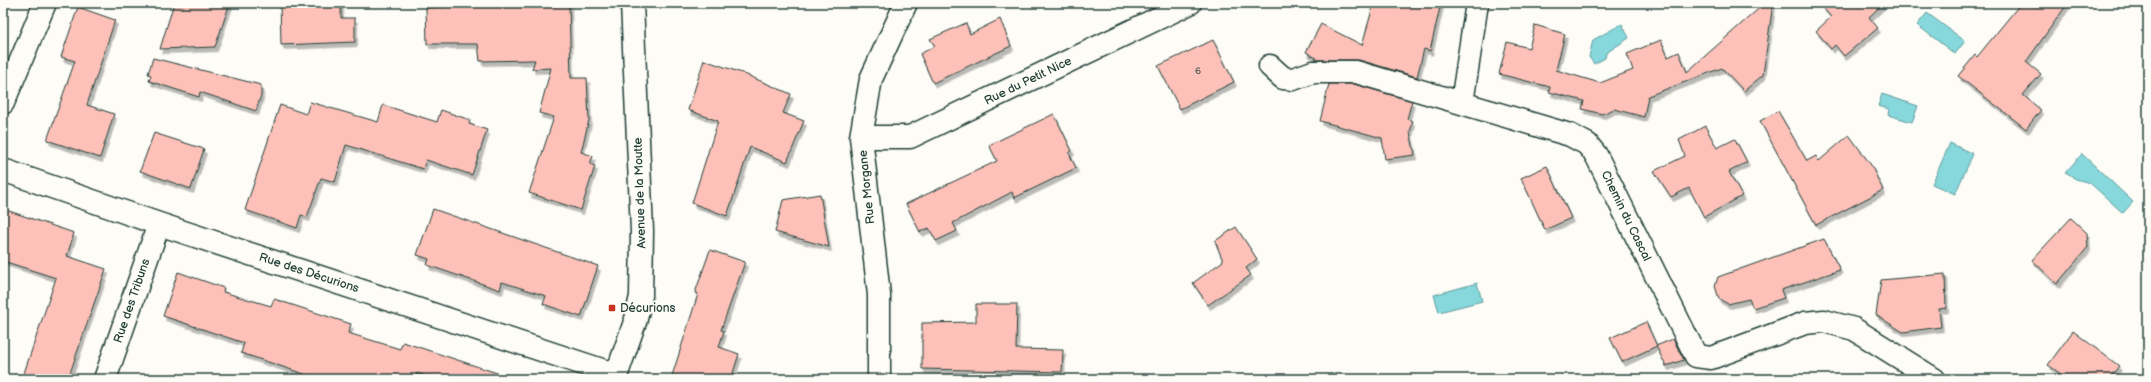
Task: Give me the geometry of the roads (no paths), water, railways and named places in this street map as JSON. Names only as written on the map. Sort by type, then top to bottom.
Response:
[{"type":"street","points":[[3,103],[45,3]]},
{"type":"street","name":"Avenue de la Moutte","points":[[616,377],[636,319],[640,296],[642,262],[632,3]]},
{"type":"street","name":"Rue Morgane","points":[[879,379],[879,295],[861,137],[871,79],[906,3]]},
{"type":"street","name":"Rue du Petit Nice","points":[[861,137],[910,137],[1190,3]]},
{"type":"street","points":[[1462,103],[1477,3]]},
{"type":"street","name":"Chemin du Cascal","points":[[1270,66],[1283,78],[1294,79],[1313,72],[1356,72],[1570,135],[1587,144],[1596,155],[1696,356],[1711,358],[1805,323],[1824,321],[1854,328],[1934,379]]},
{"type":"street","name":"Rue des Décurions","points":[[3,170],[159,224],[616,377]]},
{"type":"street","name":"Rue des Tribuns","points":[[105,379],[159,224]]},
{"type":"water","points":[[1927,13],[1965,41],[1955,54],[1917,25]]},
{"type":"water","points":[[1622,24],[1629,38],[1606,53],[1605,58],[1594,64],[1589,57],[1593,40]]},
{"type":"water","points":[[1882,94],[1918,106],[1912,122],[1888,115],[1889,109],[1878,106]]},
{"type":"water","points":[[1950,143],[1973,154],[1955,194],[1932,184]]},
{"type":"water","points":[[2082,154],[2133,202],[2123,213],[2090,183],[2076,179],[2065,173]]},
{"type":"water","points":[[1477,283],[1482,301],[1439,312],[1434,295]]},
{"type":"place","name":"Décurions","points":[[612,308]]}]
